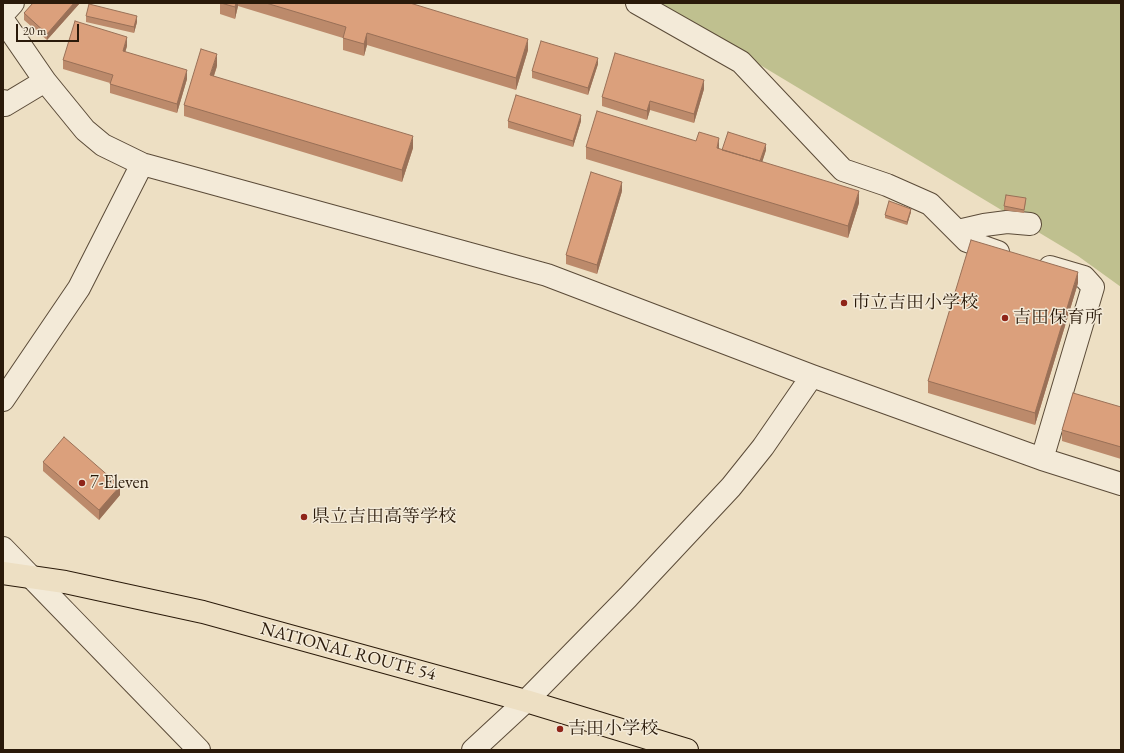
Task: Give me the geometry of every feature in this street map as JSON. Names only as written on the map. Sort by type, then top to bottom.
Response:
[{"type":"highway","name":"NATIONAL ROUTE 54","points":[[3,573],[65,582],[203,612],[526,701],[687,750]]},
{"type":"street","points":[[3,14],[13,3]]},
{"type":"street","points":[[637,3],[740,62],[843,170],[887,185],[930,204],[967,241],[979,246],[1084,277],[1093,287],[1042,459]]},
{"type":"street","points":[[3,20],[45,81],[85,130],[103,145],[142,164],[547,275],[812,376],[1042,459],[1121,484]]},
{"type":"street","points":[[3,101],[5,105],[45,81]]},
{"type":"street","points":[[3,400],[80,288],[142,164]]},
{"type":"street","points":[[958,231],[984,225],[1007,222],[1030,224]]},
{"type":"street","points":[[473,750],[526,701],[628,597],[731,487],[763,446],[812,376]]},
{"type":"street","points":[[3,548],[199,750]]},
{"type":"green space","points":[[657,3],[1121,3],[1121,287],[1078,256]]},
{"type":"building","points":[[33,3],[74,3],[47,34],[24,13]]},
{"type":"building","points":[[221,3],[236,3],[235,7]]},
{"type":"building","points":[[266,3],[410,3],[528,39],[516,78],[367,33],[364,44],[343,38],[346,27]]},
{"type":"building","points":[[89,4],[137,16],[134,27],[86,16]]},
{"type":"building","points":[[75,21],[127,37],[123,51],[187,70],[177,104],[110,84],[113,75],[63,60]]},
{"type":"building","points":[[541,41],[598,58],[588,88],[532,71]]},
{"type":"building","points":[[201,49],[217,54],[210,75],[413,136],[402,170],[184,105]]},
{"type":"building","points":[[615,53],[704,80],[694,114],[650,101],[647,111],[602,97]]},
{"type":"building","points":[[516,95],[581,115],[573,141],[508,121]]},
{"type":"building","points":[[597,111],[696,141],[699,132],[719,138],[717,148],[859,191],[848,226],[586,147]]},
{"type":"building","points":[[728,132],[766,144],[760,161],[722,150]]},
{"type":"building","points":[[591,172],[622,182],[597,265],[566,255]]},
{"type":"building","points":[[1006,195],[1026,198],[1024,210],[1004,206]]},
{"type":"building","points":[[889,201],[911,209],[907,222],[885,215]]},
{"type":"building","points":[[971,240],[1078,272],[1035,413],[928,381]]},
{"type":"building","points":[[1073,393],[1121,407],[1121,447],[1062,430]]},
{"type":"building","points":[[64,437],[120,486],[99,510],[43,462]]},
{"type":"place","name":"市立吉田小学校","points":[[844,303]]},
{"type":"place","name":"吉田保育所","points":[[1005,318]]},
{"type":"place","name":"7-Eleven","points":[[82,483]]},
{"type":"place","name":"県立吉田高等学校","points":[[304,517]]},
{"type":"place","name":"吉田小学校","points":[[560,729]]}]
